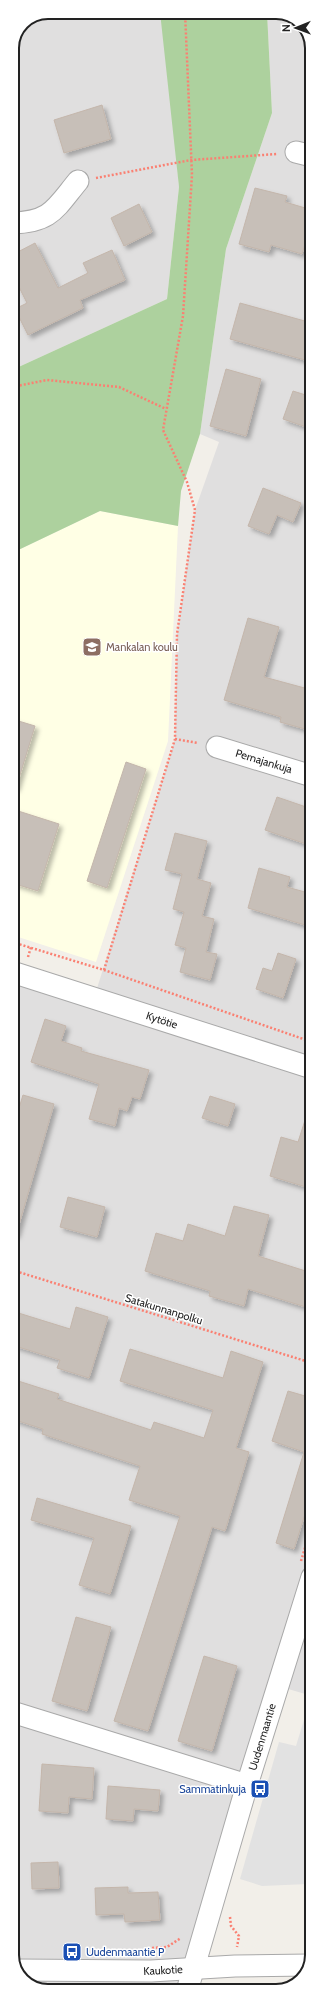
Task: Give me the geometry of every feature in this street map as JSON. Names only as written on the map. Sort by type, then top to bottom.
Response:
[{"type":"street","points":[[19,223],[31,222],[51,214],[78,181]]},
{"type":"street","name":"Pernajankuja","points":[[217,746],[305,774]]},
{"type":"street","name":"Kytötie","points":[[19,974],[305,1066]]},
{"type":"street","name":"Uudenmaantie","points":[[190,1984],[247,1785],[305,1599]]},
{"type":"street","points":[[19,1714],[247,1785]]},
{"type":"street","name":"Kaukotie","points":[[23,1970],[151,1971],[194,1968],[303,1965]]},
{"type":"path","points":[[104,970],[175,739],[177,634],[195,510],[188,482],[163,430],[183,316],[192,175],[185,19]]},
{"type":"path","points":[[78,181],[191,160],[304,154]]},
{"type":"path","points":[[19,386],[47,380],[119,387],[166,409]]},
{"type":"path","points":[[19,944],[104,970],[305,1040]]},
{"type":"path","name":"Satakunnanpolku","points":[[19,1272],[305,1361]]},
{"type":"shaded area","points":[[48,19],[164,19],[179,187],[167,299],[19,367],[19,48],[21,37],[27,27],[37,21]]},
{"type":"shaded area","points":[[267,19],[278,19],[287,21],[295,26],[301,33],[305,44],[305,1694],[278,1686],[189,1984],[46,1984],[35,1981],[27,1976],[19,1959],[19,974],[94,998],[175,739],[177,634],[195,510],[219,442],[200,434],[226,249],[272,113]]},
{"type":"shaded area","name":"Mankalan koulu","points":[[100,511],[178,526],[168,741],[96,962],[19,937],[19,550]]},
{"type":"shaded area","points":[[305,1716],[305,1884],[262,1886],[240,1879],[279,1742],[296,1746]]},
{"type":"green space","points":[[161,19],[267,19],[272,113],[226,249],[200,434],[181,491],[178,526],[100,511],[19,550],[19,367],[167,299],[179,187]]},
{"type":"building","points":[[102,105],[111,139],[64,153],[54,120]]},
{"type":"building","points":[[255,188],[287,196],[285,202],[305,208],[305,244],[302,254],[271,245],[269,252],[239,244]]},
{"type":"building","points":[[139,204],[152,232],[124,246],[111,218]]},
{"type":"building","points":[[35,243],[58,288],[88,273],[83,263],[112,250],[125,280],[80,300],[83,308],[28,335],[19,317],[19,307],[27,303],[19,287],[19,251]]},
{"type":"building","points":[[240,303],[305,321],[305,360],[230,339]]},
{"type":"building","points":[[226,369],[261,379],[246,436],[210,426]]},
{"type":"building","points":[[293,391],[305,395],[305,427],[283,419]]},
{"type":"building","points":[[263,488],[301,503],[293,522],[277,515],[269,534],[248,526]]},
{"type":"building","points":[[248,618],[279,627],[264,677],[305,688],[305,729],[280,722],[281,717],[224,700]]},
{"type":"building","points":[[19,721],[35,726],[19,778]]},
{"type":"building","points":[[126,762],[146,769],[107,888],[87,881]]},
{"type":"building","points":[[277,797],[305,807],[305,844],[265,830]]},
{"type":"building","points":[[19,811],[59,824],[38,891],[19,885]]},
{"type":"building","points":[[175,833],[207,841],[197,879],[211,883],[202,916],[214,919],[206,952],[217,954],[210,980],[180,972],[186,948],[175,945],[184,912],[173,909],[182,874],[165,870]]},
{"type":"building","points":[[259,868],[290,877],[287,887],[305,892],[305,925],[248,908]]},
{"type":"building","points":[[278,953],[296,959],[283,998],[256,989],[263,968],[272,971]]},
{"type":"building","points":[[45,1019],[66,1026],[61,1041],[82,1048],[81,1051],[149,1070],[140,1099],[132,1097],[127,1111],[119,1108],[115,1126],[89,1119],[99,1084],[31,1062]]},
{"type":"building","points":[[23,1095],[54,1104],[19,1225],[19,1108]]},
{"type":"building","points":[[210,1096],[235,1104],[228,1126],[202,1118]]},
{"type":"building","points":[[305,1120],[305,1187],[270,1176],[281,1137],[298,1142]]},
{"type":"building","points":[[68,1197],[105,1207],[97,1237],[60,1227]]},
{"type":"building","points":[[234,1206],[269,1215],[258,1256],[305,1271],[305,1307],[248,1289],[244,1306],[209,1296],[210,1291],[145,1271],[156,1233],[183,1241],[188,1224],[225,1236]]},
{"type":"building","points":[[76,1307],[108,1317],[89,1378],[57,1368],[60,1360],[19,1347],[19,1313],[70,1329]]},
{"type":"building","points":[[130,1349],[223,1378],[231,1351],[263,1362],[236,1448],[249,1452],[225,1531],[212,1527],[148,1731],[114,1721],[180,1516],[129,1500],[140,1466],[42,1434],[43,1429],[19,1421],[19,1381],[59,1394],[57,1399],[151,1430],[154,1422],[204,1438],[213,1410],[120,1381]]},
{"type":"building","points":[[288,1391],[305,1396],[305,1514],[294,1549],[276,1543],[304,1452],[272,1441]]},
{"type":"building","points":[[37,1498],[131,1526],[110,1594],[79,1585],[94,1538],[31,1520]]},
{"type":"building","points":[[76,1617],[111,1627],[87,1711],[52,1701]]},
{"type":"building","points":[[204,1656],[237,1666],[212,1751],[178,1741]]},
{"type":"building","points":[[42,1764],[94,1768],[92,1799],[69,1797],[68,1813],[39,1811]]},
{"type":"building","points":[[108,1786],[160,1790],[158,1811],[134,1809],[133,1821],[106,1819]]},
{"type":"building","points":[[58,1862],[59,1888],[32,1889],[31,1863]]},
{"type":"building","points":[[128,1887],[128,1893],[158,1892],[160,1920],[125,1922],[124,1914],[96,1915],[95,1888]]},
{"type":"place","name":"Mankalan koulu","points":[[92,647]]},
{"type":"place","name":"Sammatinkuja","points":[[260,1789]]},
{"type":"place","name":"Uudenmaantie P","points":[[72,1952]]}]
